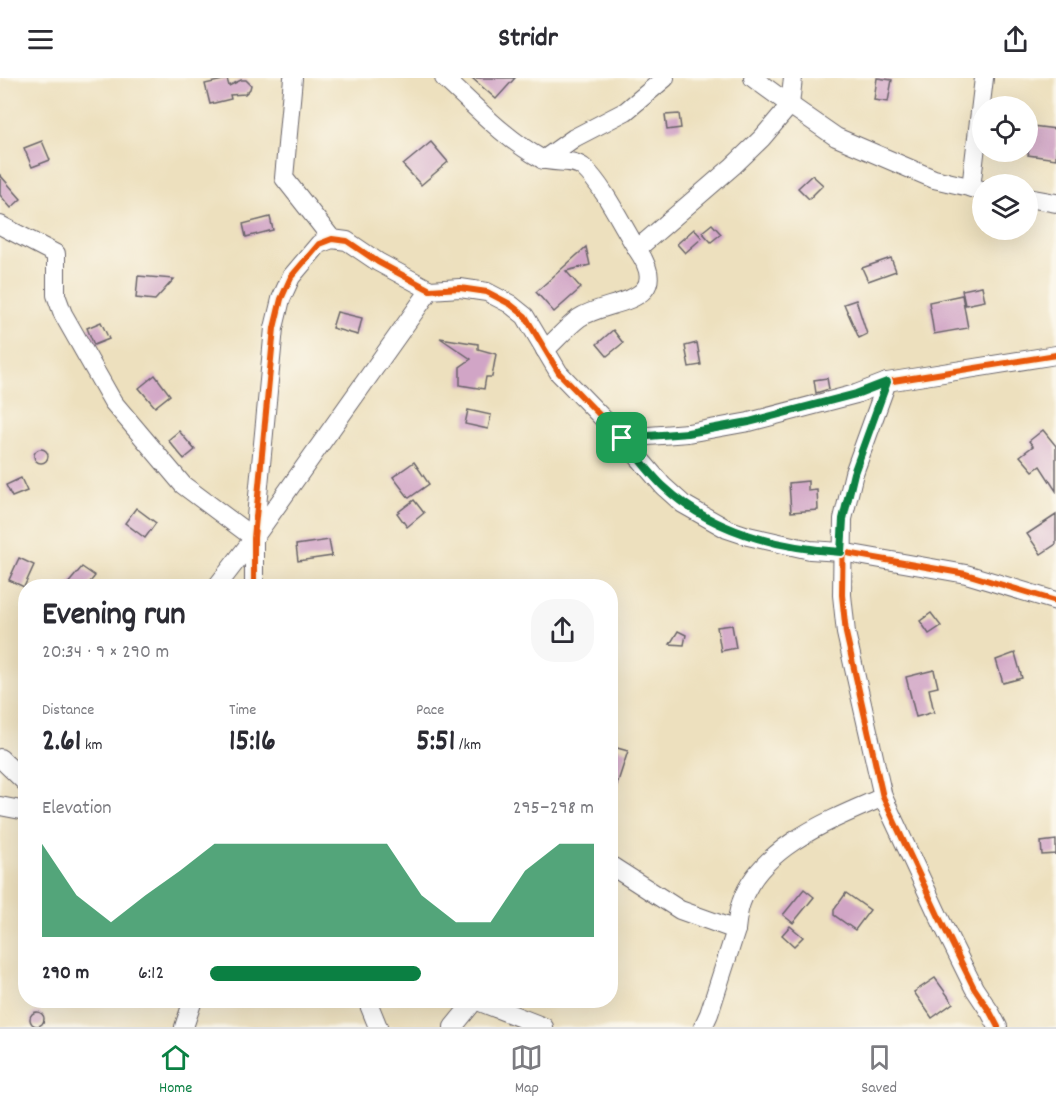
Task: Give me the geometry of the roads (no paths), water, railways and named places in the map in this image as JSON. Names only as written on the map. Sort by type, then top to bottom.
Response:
[{"type":"street","points":[[293,78],[284,178],[332,239]]},
{"type":"street","points":[[444,78],[505,133],[543,160],[572,162],[581,166],[592,177],[645,260],[649,272],[647,285],[639,294],[628,302],[579,318],[545,350]]},
{"type":"street","points":[[543,160],[574,138],[626,111],[665,78]]},
{"type":"street","points":[[753,78],[836,137],[934,179],[972,188]]},
{"type":"street","points":[[637,249],[762,138],[790,105],[793,78]]},
{"type":"street","points":[[977,174],[984,78]]},
{"type":"street","points":[[1038,200],[1056,203]]},
{"type":"street","points":[[0,225],[56,254],[56,296],[63,314],[113,402],[183,486],[254,538]]},
{"type":"street","points":[[254,579],[254,538],[274,328],[281,299],[291,277],[319,244],[332,239],[347,241],[378,262],[430,290],[460,288],[487,292],[510,304],[525,316],[559,373],[622,438],[663,486],[683,504],[727,529],[810,550],[841,552],[966,574],[1056,601]]},
{"type":"street","points":[[222,579],[430,290]]},
{"type":"street","points":[[622,438],[688,433],[749,422],[856,394],[887,382],[1056,355]]},
{"type":"street","points":[[887,382],[854,473],[843,519],[842,595],[846,633],[883,797],[968,977],[998,1027]]},
{"type":"street","points":[[2,760],[18,760]]},
{"type":"street","points":[[2,760],[18,775]]},
{"type":"street","points":[[703,1027],[736,930],[741,903],[760,870],[790,844],[812,829],[883,797]]},
{"type":"street","points":[[0,806],[18,809]]},
{"type":"street","points":[[618,871],[680,910],[736,930]]},
{"type":"street","points":[[184,1027],[190,1008]]},
{"type":"street","points":[[370,1008],[378,1027]]},
{"type":"street","points":[[453,1027],[468,1008]]},
{"type":"street","points":[[495,1008],[544,1027]]}]
